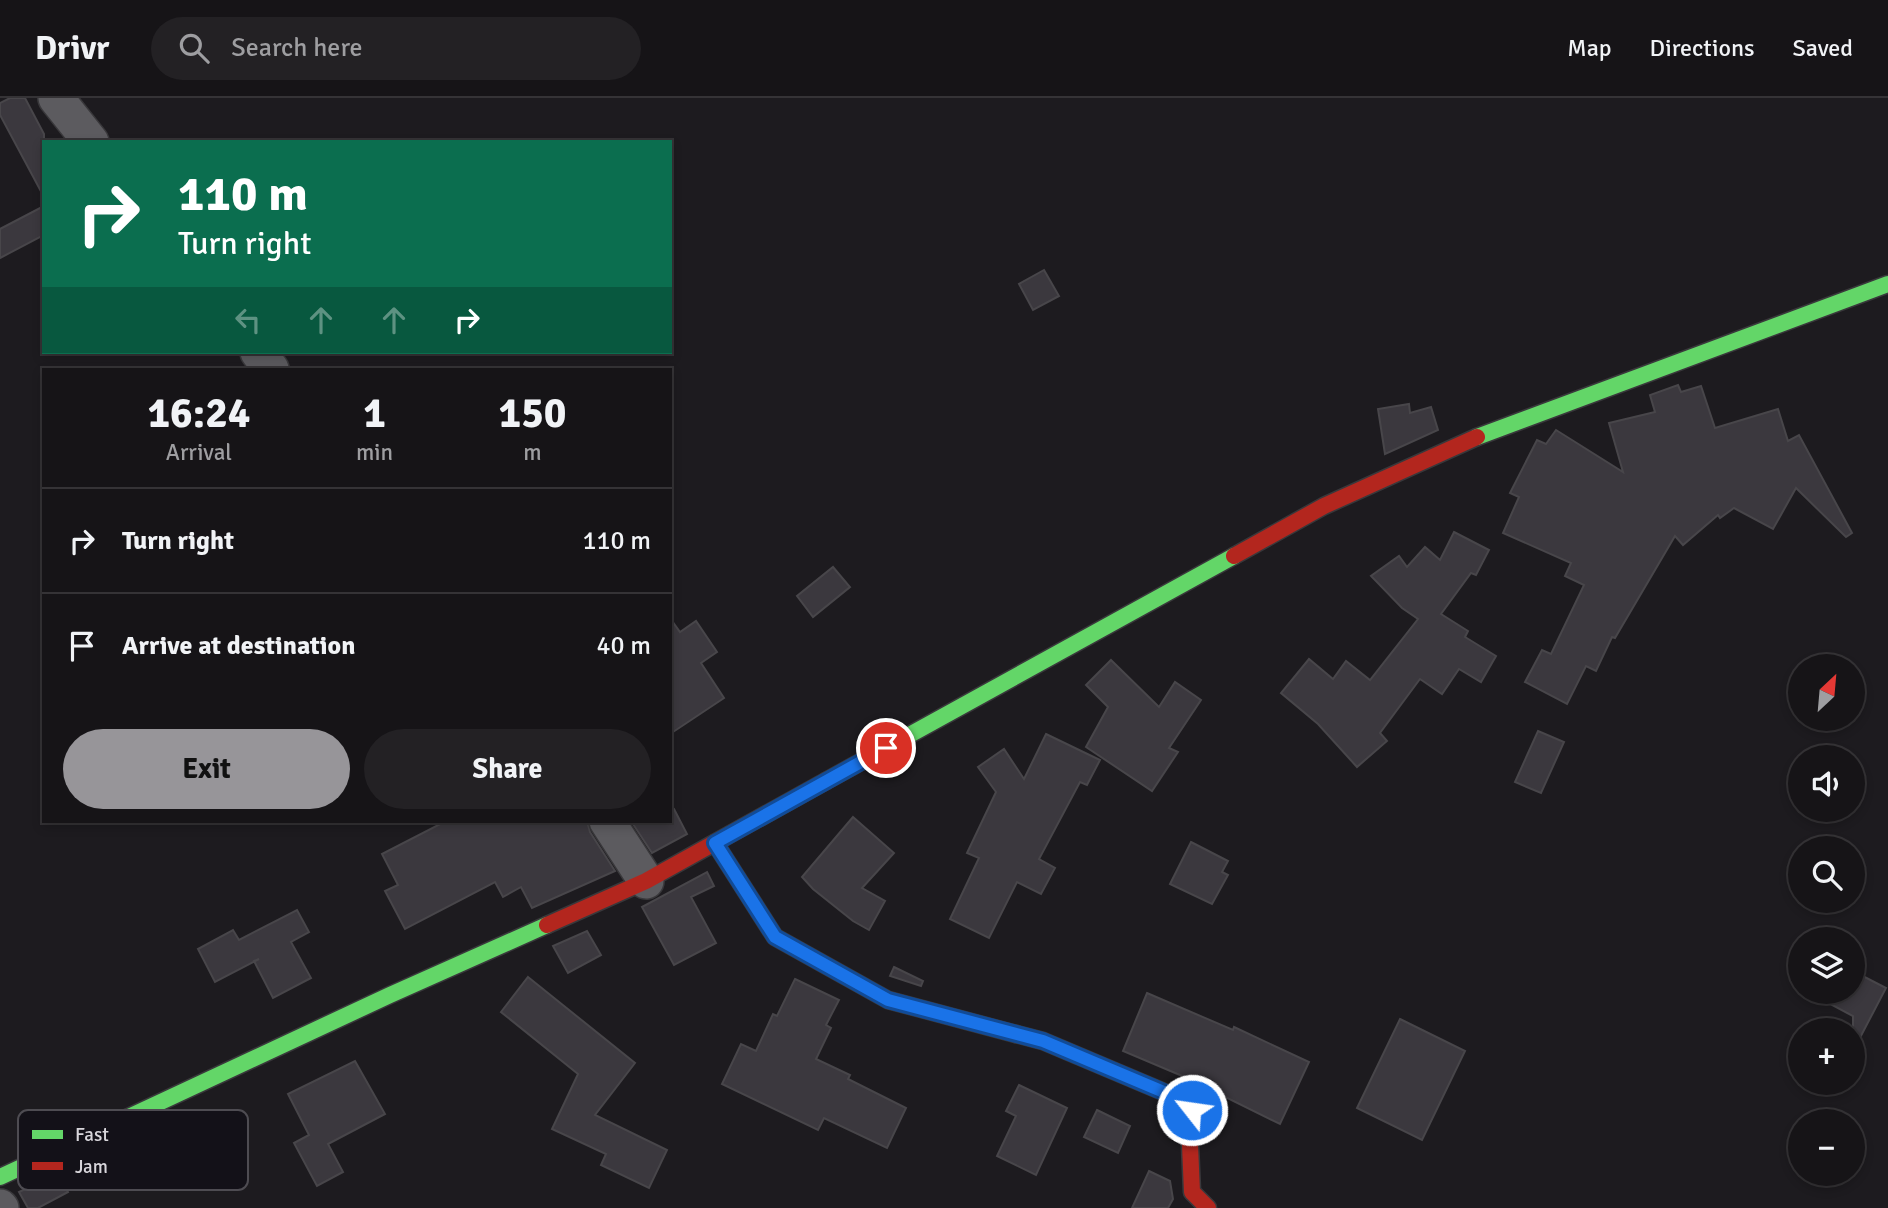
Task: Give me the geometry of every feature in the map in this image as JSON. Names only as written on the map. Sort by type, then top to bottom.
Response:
[{"type":"main road","points":[[144,1110],[390,995],[646,881],[1324,506],[1492,430],[1888,284]]},
{"type":"main road","points":[[715,843],[775,937],[888,1000],[1043,1041],[1178,1098],[1192,1110],[1192,1192],[1208,1208]]},
{"type":"main road","points":[[0,1177],[18,1169]]},
{"type":"street","points":[[56,98],[89,140]]},
{"type":"street","points":[[260,354],[270,368]]},
{"type":"street","points":[[608,823],[646,881]]},
{"type":"building","points":[[10,98],[25,98],[44,134],[42,193],[0,115],[0,103]]},
{"type":"building","points":[[42,207],[42,236],[0,258],[0,229]]},
{"type":"building","points":[[1044,270],[1059,296],[1033,310],[1019,284]]},
{"type":"building","points":[[1678,385],[1681,392],[1701,386],[1715,428],[1778,409],[1788,441],[1799,435],[1852,533],[1846,537],[1796,488],[1773,529],[1734,508],[1720,518],[1718,515],[1683,545],[1675,536],[1615,638],[1612,637],[1596,671],[1586,666],[1567,704],[1525,682],[1542,650],[1551,654],[1584,585],[1565,576],[1571,563],[1503,533],[1519,497],[1510,493],[1537,440],[1546,444],[1556,430],[1623,472],[1609,423],[1655,412],[1650,395]]},
{"type":"building","points":[[1409,404],[1410,413],[1431,407],[1438,430],[1385,454],[1378,409]]},
{"type":"building","points":[[1454,532],[1489,550],[1476,575],[1471,573],[1441,614],[1468,631],[1465,637],[1496,656],[1481,682],[1459,669],[1442,694],[1420,679],[1380,733],[1387,741],[1357,767],[1318,724],[1281,693],[1309,659],[1333,679],[1346,661],[1370,680],[1418,619],[1402,608],[1371,576],[1399,556],[1407,567],[1425,547],[1440,560]]},
{"type":"building","points":[[833,567],[850,587],[813,617],[797,596]]},
{"type":"building","points":[[672,621],[680,632],[696,621],[717,652],[701,663],[724,698],[672,733]]},
{"type":"building","points":[[1111,660],[1159,707],[1175,682],[1201,700],[1169,748],[1178,752],[1152,791],[1086,747],[1108,707],[1086,685]]},
{"type":"building","points":[[1538,731],[1564,742],[1541,793],[1515,782]]},
{"type":"building","points":[[1046,734],[1100,760],[1087,785],[1080,782],[1039,859],[1055,868],[1041,894],[1017,882],[989,938],[950,919],[979,858],[967,853],[996,792],[978,767],[1004,749],[1024,779]]},
{"type":"building","points":[[674,809],[687,834],[652,853],[632,823],[672,823]]},
{"type":"building","points":[[853,817],[894,853],[862,888],[885,901],[869,930],[853,921],[802,877]]},
{"type":"building","points":[[442,823],[588,823],[590,832],[615,871],[532,908],[521,887],[503,897],[495,882],[405,929],[385,891],[398,885],[382,854]]},
{"type":"building","points":[[1191,842],[1228,861],[1222,872],[1228,875],[1212,904],[1170,884]]},
{"type":"building","points":[[707,872],[714,886],[691,897],[716,943],[674,965],[642,907]]},
{"type":"building","points":[[297,910],[309,932],[291,942],[311,978],[273,998],[254,961],[215,982],[198,949],[233,930],[239,940]]},
{"type":"building","points":[[587,931],[601,955],[568,973],[553,946]]},
{"type":"building","points":[[894,967],[923,981],[921,986],[890,976]]},
{"type":"building","points":[[528,977],[635,1063],[595,1115],[667,1150],[649,1188],[601,1165],[606,1154],[552,1129],[578,1074],[501,1012]]},
{"type":"building","points":[[1865,977],[1886,988],[1865,1028],[1865,1018],[1853,1016],[1830,1004],[1865,1004]]},
{"type":"building","points":[[795,979],[839,1000],[826,1025],[831,1028],[816,1059],[850,1075],[848,1079],[906,1108],[887,1148],[824,1118],[818,1130],[722,1084],[741,1044],[756,1051],[773,1014],[777,1016]]},
{"type":"building","points":[[1147,993],[1233,1030],[1234,1027],[1309,1062],[1280,1124],[1187,1078],[1123,1051]]},
{"type":"building","points":[[1400,1019],[1465,1051],[1422,1140],[1357,1108]]},
{"type":"building","points":[[355,1061],[385,1114],[328,1144],[343,1172],[317,1186],[294,1143],[309,1135],[288,1094]]},
{"type":"building","points":[[1019,1085],[1067,1108],[1036,1175],[997,1156],[1016,1116],[1006,1111]]},
{"type":"building","points":[[1097,1110],[1130,1126],[1118,1153],[1084,1137]]},
{"type":"building","points":[[1149,1171],[1170,1181],[1173,1199],[1168,1208],[1132,1208]]},
{"type":"building","points":[[19,1192],[68,1192],[38,1208],[28,1208]]},
{"type":"traffic: fast","points":[[1477,437],[1888,284]]},
{"type":"traffic: fast","points":[[826,781],[1234,556]]},
{"type":"traffic: fast","points":[[715,843],[775,937],[888,1000],[1016,1034]]},
{"type":"traffic: fast","points":[[144,1110],[547,925]]},
{"type":"traffic: fast","points":[[0,1177],[18,1169]]},
{"type":"traffic: jam","points":[[1234,556],[1324,506],[1477,437]]},
{"type":"traffic: jam","points":[[547,925],[646,881],[826,781]]},
{"type":"traffic: jam","points":[[1016,1034],[1043,1041],[1178,1098],[1192,1109],[1192,1192],[1208,1208]]},
{"type":"route","points":[[886,748],[715,843],[775,937],[888,1000],[1043,1041],[1178,1098],[1192,1110]]}]
